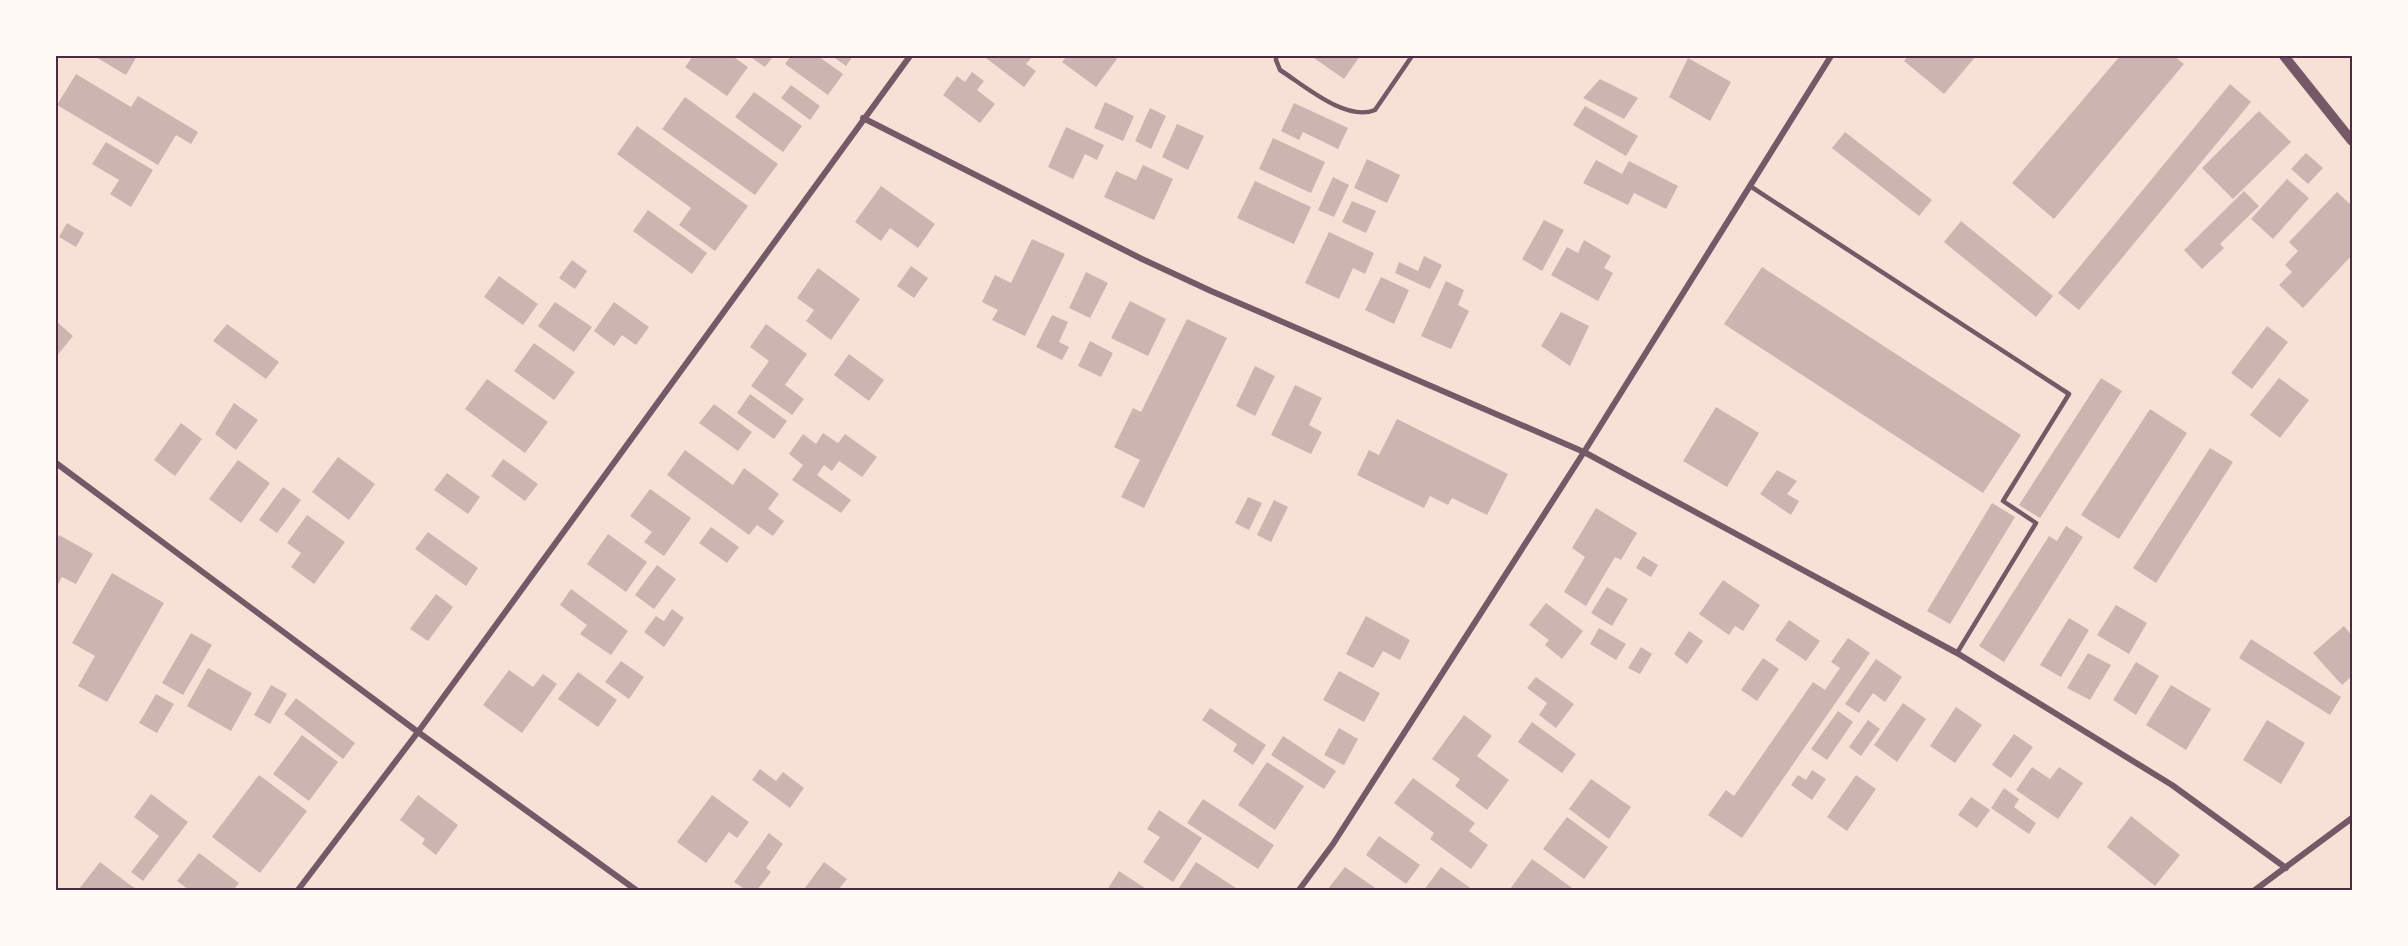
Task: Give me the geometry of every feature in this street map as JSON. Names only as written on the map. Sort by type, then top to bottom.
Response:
[{"type":"street","points":[[298,891],[418,732],[910,56]]},
{"type":"street","points":[[1299,891],[1334,843],[1584,452],[1831,56]]},
{"type":"street","points":[[2284,56],[2352,141]]},
{"type":"street","points":[[863,118],[1191,282],[1584,452],[1957,653],[2172,785],[2286,868]]},
{"type":"street","points":[[56,463],[636,891]]},
{"type":"street","points":[[2255,891],[2352,818]]},
{"type":"lane","points":[[1276,56],[1280,70],[1344,110],[1364,114],[1374,110],[1412,56]]},
{"type":"lane","points":[[1750,186],[2069,394],[2003,501],[2036,523],[1957,653]]},
{"type":"building","points":[[94,56],[137,56],[126,75]]},
{"type":"building","points":[[693,56],[732,56],[748,67],[727,96],[685,67]]},
{"type":"building","points":[[749,56],[769,56],[772,58],[765,67]]},
{"type":"building","points":[[791,56],[818,56],[843,74],[828,95],[785,64]]},
{"type":"building","points":[[832,56],[853,56],[846,66]]},
{"type":"building","points":[[988,56],[1033,56],[1026,64],[1036,71],[1024,87],[986,58]]},
{"type":"building","points":[[1067,56],[1113,56],[1117,59],[1096,87],[1062,62]]},
{"type":"building","points":[[1311,56],[1360,56],[1344,79]]},
{"type":"building","points":[[1908,56],[1976,56],[1944,94],[1904,61]]},
{"type":"building","points":[[2120,56],[2174,56],[2184,64],[2054,219],[2012,183]]},
{"type":"building","points":[[1688,58],[1731,82],[1710,121],[1669,97]]},
{"type":"building","points":[[972,72],[984,81],[977,90],[995,104],[980,123],[943,95],[957,76],[965,82]]},
{"type":"building","points":[[76,74],[131,107],[138,96],[198,132],[191,144],[176,135],[158,165],[57,105]]},
{"type":"building","points":[[1600,79],[1638,98],[1624,119],[1583,98]]},
{"type":"building","points":[[2230,84],[2251,102],[2079,310],[2058,293]]},
{"type":"building","points":[[791,85],[820,106],[810,120],[781,98]]},
{"type":"building","points":[[754,92],[802,126],[783,152],[735,117]]},
{"type":"building","points":[[685,97],[778,164],[755,195],[662,129]]},
{"type":"building","points":[[1105,102],[1134,116],[1123,141],[1094,128]]},
{"type":"building","points":[[1294,103],[1348,128],[1338,149],[1303,132],[1299,140],[1281,131]]},
{"type":"building","points":[[1585,106],[1638,136],[1626,156],[1573,125]]},
{"type":"building","points":[[1150,108],[1166,116],[1151,149],[1135,141]]},
{"type":"building","points":[[2259,111],[2291,142],[2233,199],[2202,168]]},
{"type":"building","points":[[1177,124],[1204,136],[1188,170],[1162,157]]},
{"type":"building","points":[[637,126],[748,206],[715,251],[679,225],[691,208],[617,154]]},
{"type":"building","points":[[1066,127],[1104,145],[1097,160],[1085,154],[1073,179],[1048,167]]},
{"type":"building","points":[[1845,132],[1932,200],[1919,216],[1832,148]]},
{"type":"building","points":[[1273,138],[1325,162],[1311,193],[1259,169]]},
{"type":"building","points":[[106,142],[153,170],[131,207],[110,194],[119,180],[92,164]]},
{"type":"building","points":[[2306,153],[2323,168],[2308,184],[2291,169]]},
{"type":"building","points":[[1367,159],[1400,175],[1387,203],[1354,188]]},
{"type":"building","points":[[1596,160],[1622,174],[1629,161],[1678,186],[1666,209],[1634,193],[1628,205],[1583,183]]},
{"type":"building","points":[[1143,165],[1173,179],[1154,220],[1104,197],[1116,171],[1136,180]]},
{"type":"building","points":[[1333,177],[1349,185],[1334,217],[1318,210]]},
{"type":"building","points":[[2287,179],[2309,198],[2273,239],[2251,219]]},
{"type":"building","points":[[1255,181],[1311,207],[1294,244],[1237,218]]},
{"type":"building","points":[[881,186],[935,224],[918,248],[890,228],[881,241],[855,222]]},
{"type":"building","points":[[2244,191],[2259,206],[2220,244],[2224,248],[2202,269],[2184,250]]},
{"type":"building","points":[[2337,192],[2352,206],[2352,255],[2303,308],[2279,285],[2292,272],[2285,265],[2298,251],[2289,242]]},
{"type":"building","points":[[1352,201],[1376,211],[1366,233],[1342,222]]},
{"type":"building","points":[[648,210],[707,253],[692,274],[633,231]]},
{"type":"building","points":[[1544,220],[1564,230],[1542,271],[1522,259]]},
{"type":"building","points":[[1961,221],[2053,296],[2036,317],[1944,242]]},
{"type":"building","points":[[67,223],[84,233],[76,247],[59,237]]},
{"type":"building","points":[[1329,232],[1374,253],[1365,274],[1353,268],[1339,299],[1305,283]]},
{"type":"building","points":[[1032,239],[1065,254],[1025,336],[992,320],[998,310],[982,302],[995,275],[1011,283]]},
{"type":"building","points":[[1584,240],[1611,256],[1604,268],[1613,273],[1598,301],[1551,275],[1567,247],[1578,253]]},
{"type":"building","points":[[1424,256],[1442,265],[1430,289],[1395,273],[1399,262],[1418,271]]},
{"type":"building","points":[[572,260],[587,271],[575,289],[559,278]]},
{"type":"building","points":[[911,266],[928,278],[914,298],[897,286]]},
{"type":"building","points":[[1762,267],[2021,435],[1983,493],[1724,324]]},
{"type":"building","points":[[818,268],[860,299],[831,340],[806,321],[814,310],[797,298]]},
{"type":"building","points":[[1086,272],[1108,283],[1090,318],[1069,308]]},
{"type":"building","points":[[499,276],[538,304],[523,325],[484,297]]},
{"type":"building","points":[[1381,277],[1409,290],[1394,324],[1365,310]]},
{"type":"building","points":[[1446,281],[1464,290],[1458,305],[1469,311],[1451,349],[1421,336]]},
{"type":"building","points":[[1130,301],[1166,319],[1148,356],[1111,338]]},
{"type":"building","points":[[555,302],[592,327],[574,352],[538,326]]},
{"type":"building","points":[[614,302],[649,327],[636,345],[622,335],[614,346],[594,331]]},
{"type":"building","points":[[1561,312],[1589,326],[1570,366],[1541,346]]},
{"type":"building","points":[[1052,315],[1068,322],[1059,342],[1069,347],[1062,360],[1036,347]]},
{"type":"building","points":[[1187,319],[1227,338],[1144,508],[1121,497],[1140,460],[1114,447],[1133,408],[1141,412]]},
{"type":"building","points":[[56,321],[73,336],[56,357]]},
{"type":"building","points":[[227,324],[279,362],[266,379],[213,341]]},
{"type":"building","points":[[766,324],[807,354],[785,385],[804,399],[792,415],[751,386],[769,361],[750,347]]},
{"type":"building","points":[[2267,326],[2288,342],[2252,389],[2231,373]]},
{"type":"building","points":[[1090,341],[1113,353],[1101,377],[1078,366]]},
{"type":"building","points":[[534,343],[575,372],[554,400],[514,371]]},
{"type":"building","points":[[849,354],[884,380],[869,401],[834,375]]},
{"type":"building","points":[[1255,366],[1275,376],[1255,416],[1236,406]]},
{"type":"building","points":[[2101,378],[2122,391],[2040,518],[2019,505]]},
{"type":"building","points":[[2279,378],[2309,400],[2280,438],[2250,415]]},
{"type":"building","points":[[487,379],[548,422],[525,453],[465,409]]},
{"type":"building","points":[[1295,385],[1322,398],[1309,425],[1322,432],[1311,454],[1271,435]]},
{"type":"building","points":[[750,394],[787,421],[774,439],[737,413]]},
{"type":"building","points":[[234,403],[258,420],[236,450],[215,434]]},
{"type":"building","points":[[714,404],[752,432],[738,451],[699,423]]},
{"type":"building","points":[[1716,407],[1759,433],[1727,487],[1683,461]]},
{"type":"building","points":[[2150,409],[2187,433],[2119,539],[2081,515]]},
{"type":"building","points":[[1397,419],[1508,474],[1487,515],[1452,498],[1448,505],[1430,496],[1424,508],[1357,475],[1369,450],[1379,455]]},
{"type":"building","points":[[181,423],[202,439],[175,476],[154,460]]},
{"type":"building","points":[[823,433],[838,443],[845,434],[877,457],[862,477],[839,461],[832,471],[824,465],[817,475],[851,500],[841,513],[792,480],[803,465],[789,454],[803,434],[816,444]]},
{"type":"building","points":[[2210,448],[2233,462],[2156,583],[2133,568]]},
{"type":"building","points":[[685,450],[733,485],[744,468],[779,494],[768,509],[784,521],[773,536],[757,525],[749,535],[667,475]]},
{"type":"building","points":[[338,457],[375,484],[349,520],[312,492]]},
{"type":"building","points":[[503,459],[538,484],[525,501],[491,476]]},
{"type":"building","points":[[238,460],[270,483],[241,523],[209,499]]},
{"type":"building","points":[[1777,470],[1797,481],[1787,494],[1799,501],[1791,515],[1760,494]]},
{"type":"building","points":[[447,473],[480,497],[468,514],[434,490]]},
{"type":"building","points":[[283,487],[301,500],[277,533],[259,520]]},
{"type":"building","points":[[650,489],[691,518],[664,556],[644,542],[652,532],[630,516]]},
{"type":"building","points":[[1248,497],[1262,503],[1249,530],[1235,523]]},
{"type":"building","points":[[1274,500],[1288,507],[1271,542],[1257,535]]},
{"type":"building","points":[[1992,503],[2015,517],[1950,624],[1927,611]]},
{"type":"building","points":[[1596,508],[1637,533],[1621,560],[1615,557],[1586,606],[1564,592],[1585,557],[1572,548]]},
{"type":"building","points":[[307,515],[345,542],[314,584],[291,567],[301,553],[287,543]]},
{"type":"building","points":[[2066,526],[2083,537],[2004,662],[1979,646],[2049,536],[2057,541]]},
{"type":"building","points":[[711,527],[739,547],[727,563],[699,543]]},
{"type":"building","points":[[428,532],[478,568],[466,586],[415,549]]},
{"type":"building","points":[[608,534],[647,562],[626,592],[587,564]]},
{"type":"building","points":[[59,535],[93,554],[76,584],[62,577],[56,588],[56,542]]},
{"type":"building","points":[[1643,556],[1658,565],[1651,577],[1636,568]]},
{"type":"building","points":[[657,565],[676,579],[654,609],[635,595]]},
{"type":"building","points":[[112,573],[164,603],[107,702],[78,686],[95,656],[72,643]]},
{"type":"building","points":[[1723,580],[1760,605],[1743,631],[1735,626],[1729,635],[1699,614]]},
{"type":"building","points":[[1607,587],[1628,599],[1612,626],[1591,613]]},
{"type":"building","points":[[571,589],[628,631],[611,655],[580,634],[587,625],[560,605]]},
{"type":"building","points":[[436,594],[453,607],[428,641],[410,629]]},
{"type":"building","points":[[1546,603],[1583,631],[1562,659],[1545,645],[1549,640],[1529,625]]},
{"type":"building","points":[[2116,605],[2147,623],[2129,654],[2097,635]]},
{"type":"building","points":[[672,609],[684,618],[664,647],[644,632],[656,616],[664,621]]},
{"type":"building","points":[[1366,616],[1410,640],[1400,660],[1383,651],[1373,668],[1346,654]]},
{"type":"building","points":[[2069,618],[2089,630],[2061,677],[2040,665]]},
{"type":"building","points":[[1789,620],[1820,641],[1806,661],[1775,640]]},
{"type":"building","points":[[2344,626],[2352,636],[2352,676],[2342,685],[2313,653]]},
{"type":"building","points":[[1599,628],[1626,644],[1616,660],[1590,644]]},
{"type":"building","points":[[1689,631],[1703,641],[1687,664],[1674,654]]},
{"type":"building","points":[[191,633],[212,645],[183,695],[162,683]]},
{"type":"building","points":[[1848,638],[1870,653],[1742,838],[1708,815],[1726,790],[1734,796],[1813,682],[1825,690],[1840,668],[1831,662]]},
{"type":"building","points":[[2251,639],[2341,697],[2330,715],[2239,658]]},
{"type":"building","points":[[1641,647],[1652,654],[1640,674],[1628,668]]},
{"type":"building","points":[[2088,653],[2111,665],[2090,700],[2067,688]]},
{"type":"building","points":[[1763,658],[1779,669],[1757,701],[1741,690]]},
{"type":"building","points":[[1876,659],[1902,677],[1885,702],[1873,693],[1859,713],[1845,704]]},
{"type":"building","points":[[621,661],[644,677],[629,699],[605,682]]},
{"type":"building","points":[[2136,662],[2159,676],[2136,715],[2113,700]]},
{"type":"building","points":[[208,668],[252,693],[231,731],[187,706]]},
{"type":"building","points":[[509,670],[533,687],[543,674],[557,684],[522,733],[483,705]]},
{"type":"building","points":[[1339,671],[1380,693],[1364,722],[1323,700]]},
{"type":"building","points":[[578,672],[617,700],[598,727],[558,699]]},
{"type":"building","points":[[1536,677],[1574,704],[1556,728],[1539,715],[1547,703],[1527,688]]},
{"type":"building","points":[[271,685],[287,694],[270,724],[254,715]]},
{"type":"building","points":[[2171,685],[2211,709],[2186,750],[2146,725]]},
{"type":"building","points":[[156,694],[174,704],[157,733],[139,723]]},
{"type":"building","points":[[296,698],[355,743],[343,759],[284,714]]},
{"type":"building","points":[[1903,703],[1926,719],[1897,762],[1874,745]]},
{"type":"building","points":[[1956,707],[1982,725],[1955,763],[1930,746]]},
{"type":"building","points":[[1210,708],[1266,745],[1253,765],[1233,751],[1237,744],[1202,720]]},
{"type":"building","points":[[1838,711],[1853,722],[1827,760],[1811,749]]},
{"type":"building","points":[[1464,715],[1492,736],[1477,756],[1509,780],[1487,810],[1455,786],[1460,779],[1432,759]]},
{"type":"building","points":[[1868,720],[1880,729],[1861,756],[1849,747]]},
{"type":"building","points":[[2267,720],[2305,743],[2281,784],[2243,760]]},
{"type":"building","points":[[1532,722],[1576,754],[1562,773],[1518,742]]},
{"type":"building","points":[[1339,728],[1358,739],[1344,765],[1324,755]]},
{"type":"building","points":[[2014,734],[2033,747],[2011,778],[1992,765]]},
{"type":"building","points":[[302,735],[338,762],[309,801],[273,774]]},
{"type":"building","points":[[1283,736],[1336,771],[1324,789],[1271,755]]},
{"type":"building","points":[[1267,762],[1304,786],[1275,830],[1238,805]]},
{"type":"building","points":[[2032,767],[2050,779],[2059,767],[2083,783],[2058,819],[2016,790]]},
{"type":"building","points":[[760,769],[776,781],[783,772],[804,788],[790,808],[752,780]]},
{"type":"building","points":[[1812,770],[1826,779],[1812,800],[1791,785],[1798,775],[1806,780]]},
{"type":"building","points":[[259,775],[307,811],[260,873],[212,837]]},
{"type":"building","points":[[1856,775],[1876,789],[1847,831],[1827,817]]},
{"type":"building","points":[[1413,778],[1475,823],[1469,831],[1488,845],[1471,869],[1430,839],[1434,833],[1394,803]]},
{"type":"building","points":[[1591,779],[1631,807],[1609,839],[1569,809]]},
{"type":"building","points":[[2004,788],[2019,799],[2014,807],[2036,823],[2029,834],[1991,808]]},
{"type":"building","points":[[151,794],[188,822],[143,881],[131,872],[159,836],[134,817]]},
{"type":"building","points":[[418,795],[458,825],[436,855],[422,844],[425,839],[400,820]]},
{"type":"building","points":[[712,795],[749,822],[737,838],[729,832],[706,863],[677,842]]},
{"type":"building","points":[[1971,797],[1990,810],[1977,828],[1958,815]]},
{"type":"building","points":[[1203,799],[1274,845],[1258,869],[1187,823]]},
{"type":"building","points":[[1159,810],[1202,838],[1173,882],[1143,862],[1160,837],[1147,829]]},
{"type":"building","points":[[2131,816],[2180,855],[2155,886],[2107,847]]},
{"type":"building","points":[[1567,817],[1608,847],[1584,879],[1543,849]]},
{"type":"building","points":[[769,833],[783,844],[766,868],[771,872],[757,890],[746,890],[734,882]]},
{"type":"building","points":[[1379,836],[1420,865],[1406,884],[1366,855]]},
{"type":"building","points":[[199,853],[239,883],[233,890],[189,890],[177,881]]},
{"type":"building","points":[[1532,859],[1575,890],[1510,889]]},
{"type":"building","points":[[100,862],[130,885],[138,890],[79,889]]},
{"type":"building","points":[[824,862],[847,879],[838,890],[805,888]]},
{"type":"building","points":[[1196,862],[1239,890],[1183,890],[1179,888]]},
{"type":"building","points":[[1345,867],[1378,890],[1327,890]]},
{"type":"building","points":[[1441,867],[1473,890],[1424,890]]},
{"type":"building","points":[[1119,871],[1148,890],[1107,890]]}]
